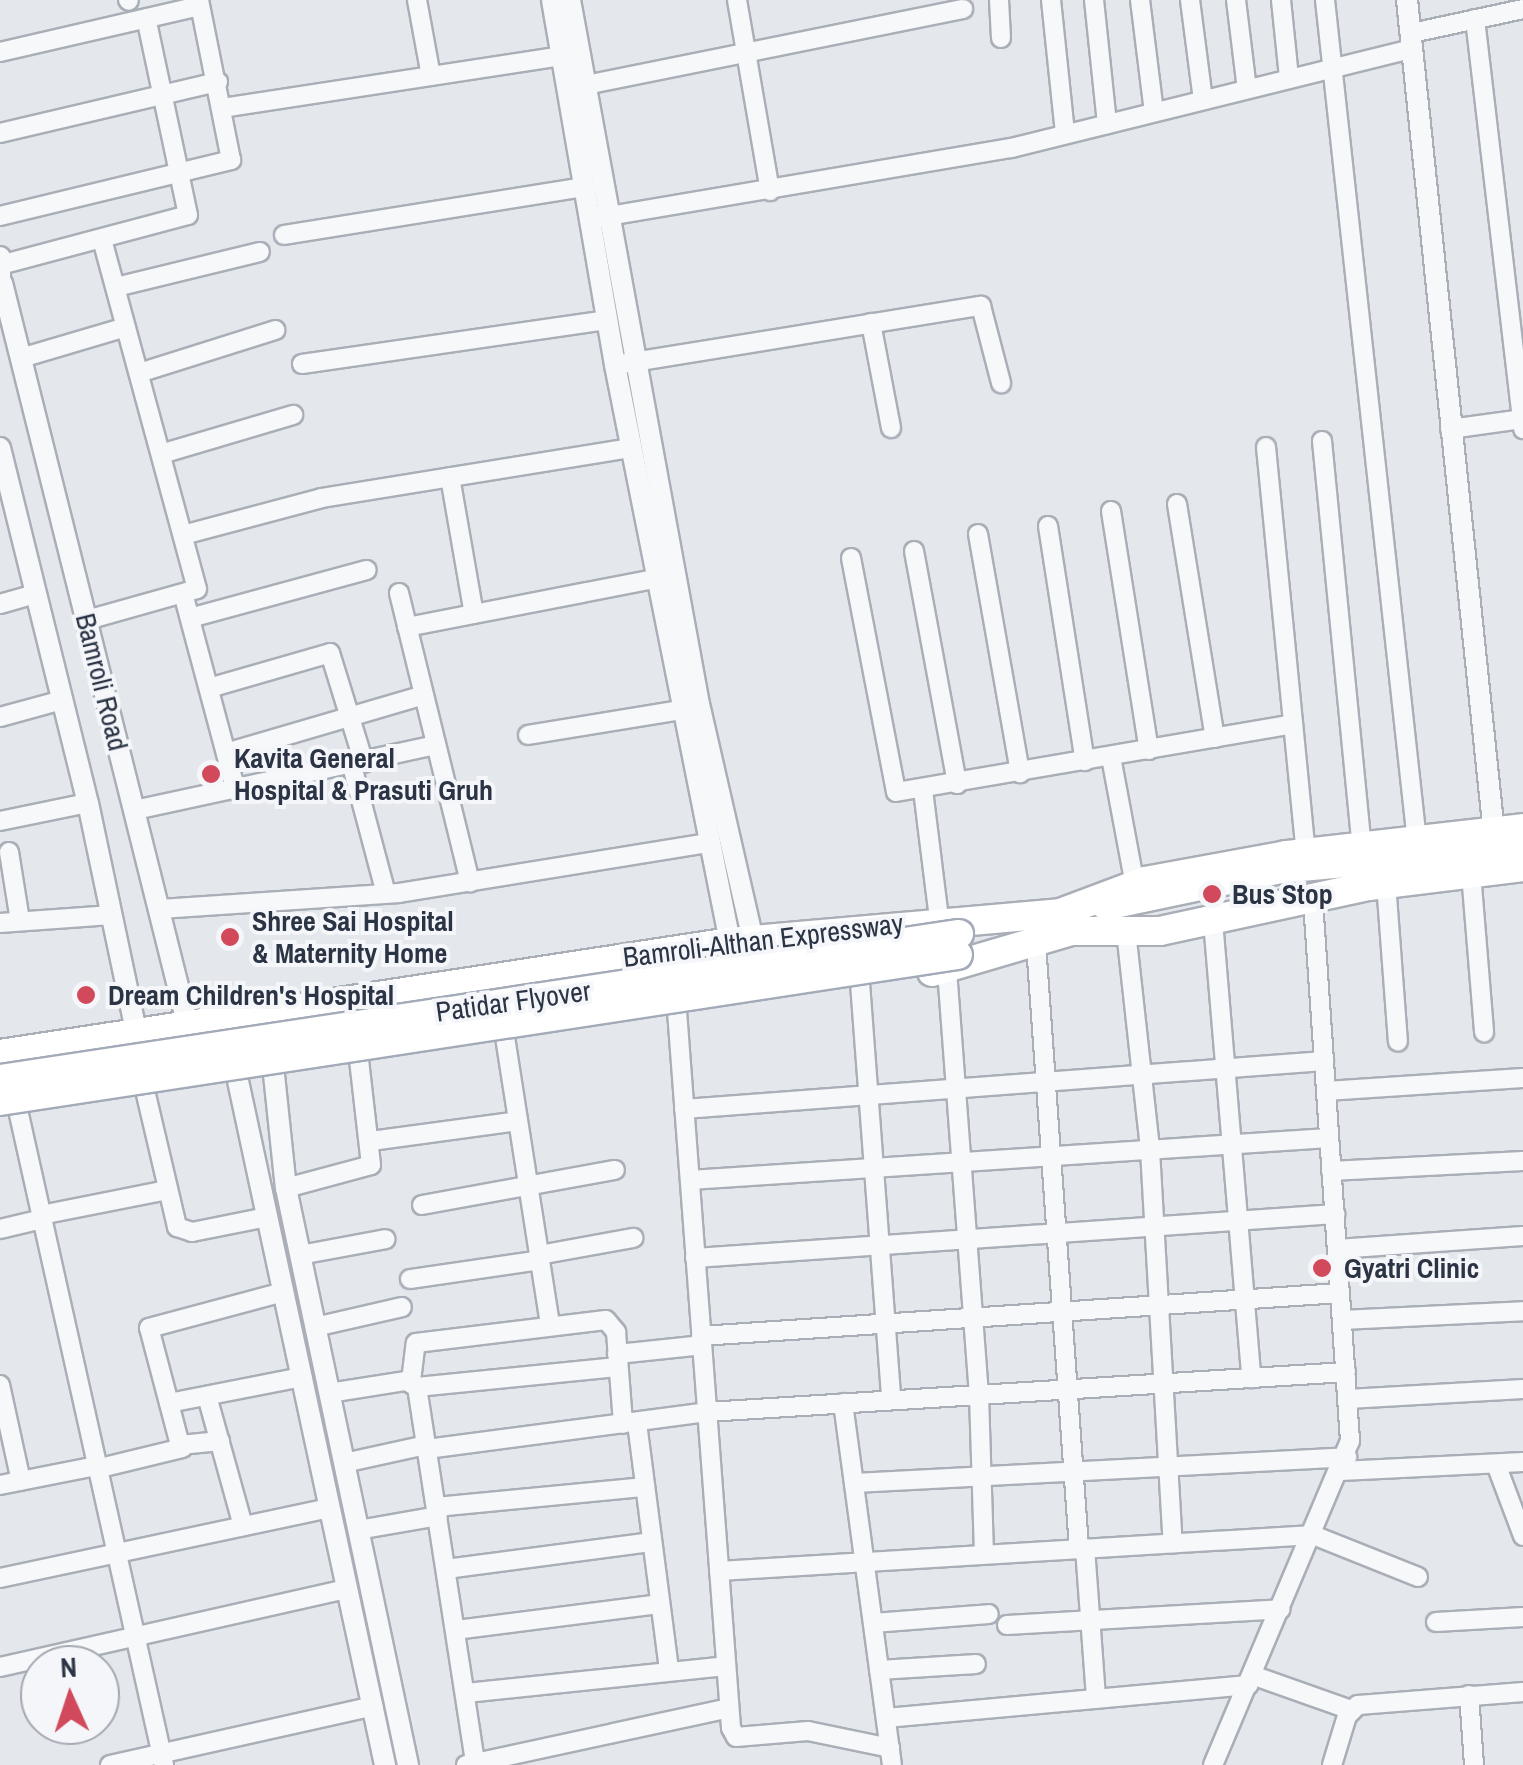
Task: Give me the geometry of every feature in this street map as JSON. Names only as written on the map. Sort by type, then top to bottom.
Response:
[{"type":"main road","points":[[1066,922],[1280,870],[1503,855],[1523,828]]},
{"type":"main road","points":[[1066,922],[1126,931],[1213,922],[1313,901],[1417,841],[1503,855]]},
{"type":"main road","points":[[1066,922],[1135,885],[1306,853],[1372,866],[1472,873],[1523,848]]},
{"type":"main road","name":"Patidar Flyover","points":[[6,1108],[950,944],[1023,912],[1066,922]]},
{"type":"main road","name":"Patidar Flyover","points":[[0,1079],[950,944],[1024,948],[1066,922]]},
{"type":"main road","name":"Bamroli-Althan Expressway","points":[[0,1054],[136,1028],[741,940],[950,944]]},
{"type":"main road","name":"Bamroli-Althan Expressway","points":[[6,1108],[144,1086],[237,1078],[360,1060],[860,983],[950,944]]},
{"type":"street","points":[[417,0],[432,76]]},
{"type":"street","points":[[552,0],[562,56],[577,87],[624,364],[741,940]]},
{"type":"street","points":[[570,0],[585,187],[600,218],[608,320],[624,364],[630,448],[709,843],[741,940]]},
{"type":"street","points":[[737,0],[770,190]]},
{"type":"street","points":[[999,0],[1001,38]]},
{"type":"street","points":[[1051,0],[1065,134]]},
{"type":"street","points":[[1094,0],[1108,124]]},
{"type":"street","points":[[1140,0],[1154,112]]},
{"type":"street","points":[[1190,0],[1203,100]]},
{"type":"street","points":[[1236,0],[1247,88]]},
{"type":"street","points":[[1280,0],[1289,78]]},
{"type":"street","points":[[1325,0],[1417,841]]},
{"type":"street","points":[[1407,0],[1450,429],[1503,855]]},
{"type":"street","points":[[0,52],[199,3],[232,160],[0,216]]},
{"type":"street","points":[[577,87],[745,49],[963,9]]},
{"type":"street","points":[[600,218],[1065,134],[1332,67],[1475,18],[1523,10]]},
{"type":"street","points":[[1,272],[188,215],[182,172],[146,18]]},
{"type":"street","points":[[1475,18],[1523,429]]},
{"type":"street","points":[[222,108],[562,56]]},
{"type":"street","points":[[0,133],[218,82]]},
{"type":"street","points":[[284,235],[585,187]]},
{"type":"street","points":[[87,620],[184,597],[197,586],[102,239]]},
{"type":"street","points":[[116,287],[260,252]]},
{"type":"street","name":"Bamroli Road","points":[[1,272],[188,1021],[199,1081]]},
{"type":"street","points":[[624,364],[981,306],[1001,383]]},
{"type":"street","points":[[302,364],[608,320]]},
{"type":"street","points":[[871,323],[891,428]]},
{"type":"street","points":[[21,358],[126,327]]},
{"type":"street","points":[[139,372],[275,330]]},
{"type":"street","points":[[161,454],[293,415]]},
{"type":"street","points":[[1450,429],[1522,419]]},
{"type":"street","points":[[1322,441],[1372,866],[1398,1042]]},
{"type":"street","points":[[1266,447],[1306,853]]},
{"type":"street","name":"Bamroli Road","points":[[0,448],[7,510],[36,594],[88,802],[136,1028],[144,1086]]},
{"type":"street","points":[[183,535],[322,498],[630,448]]},
{"type":"street","points":[[450,477],[474,614]]},
{"type":"street","points":[[1177,504],[1216,738]]},
{"type":"street","points":[[1110,511],[1149,750]]},
{"type":"street","points":[[1048,526],[1084,761]]},
{"type":"street","points":[[978,534],[1020,772]]},
{"type":"street","points":[[914,550],[957,784]]},
{"type":"street","points":[[851,558],[891,786],[901,793],[1293,724]]},
{"type":"street","points":[[190,618],[367,570]]},
{"type":"street","points":[[408,628],[655,578]]},
{"type":"street","points":[[399,592],[470,882]]},
{"type":"street","points":[[0,604],[36,594]]},
{"type":"street","points":[[184,597],[236,791]]},
{"type":"street","points":[[208,688],[330,654],[352,716],[358,765],[386,894]]},
{"type":"street","points":[[226,753],[424,694]]},
{"type":"street","points":[[0,717],[62,700]]},
{"type":"street","points":[[528,735],[681,710]]},
{"type":"street","points":[[135,810],[358,765],[436,745]]},
{"type":"street","points":[[1111,757],[1135,885]]},
{"type":"street","points":[[923,790],[950,944],[956,1089],[979,1394],[984,1554]]},
{"type":"street","points":[[0,821],[88,802]]},
{"type":"street","points":[[160,909],[386,894],[709,843]]},
{"type":"street","points":[[9,852],[20,921]]},
{"type":"street","points":[[1472,873],[1484,1032]]},
{"type":"street","points":[[1213,1765],[1344,1464],[1348,1400],[1313,901]]},
{"type":"street","points":[[0,922],[112,915]]},
{"type":"street","points":[[1213,922],[1248,1300],[1251,1378]]},
{"type":"street","points":[[1126,931],[1150,1150],[1173,1544]]},
{"type":"street","points":[[1024,948],[1048,1082],[1061,1233],[1073,1472],[1096,1699]]},
{"type":"street","points":[[860,983],[877,1168],[891,1400]]},
{"type":"street","points":[[273,1010],[270,1072],[286,1188],[408,1765]]},
{"type":"street","points":[[677,1011],[726,1666],[736,1736],[808,1731],[891,1756],[843,1403]]},
{"type":"street","points":[[224,1016],[385,1765]]},
{"type":"street","points":[[505,1038],[550,1326]]},
{"type":"street","points":[[286,1188],[368,1169],[371,1141],[360,1060]]},
{"type":"street","points":[[684,1109],[1324,1062]]},
{"type":"street","points":[[1326,1091],[1523,1078]]},
{"type":"street","points":[[144,1086],[174,1222],[186,1232],[267,1217]]},
{"type":"street","points":[[6,1108],[41,1217],[162,1760]]},
{"type":"street","points":[[371,1141],[518,1121]]},
{"type":"street","points":[[690,1180],[1329,1138]]},
{"type":"street","points":[[1332,1171],[1523,1160]]},
{"type":"street","points":[[422,1205],[529,1190],[615,1170]]},
{"type":"street","points":[[0,1228],[168,1190]]},
{"type":"street","points":[[695,1258],[1334,1214]]},
{"type":"street","points":[[1337,1249],[1523,1236]]},
{"type":"street","points":[[410,1278],[633,1238]]},
{"type":"street","points":[[300,1255],[386,1239]]},
{"type":"street","points":[[183,1448],[149,1328],[283,1292]]},
{"type":"street","points":[[329,1393],[617,1360],[702,1341],[885,1324],[1340,1294]]},
{"type":"street","points":[[315,1327],[402,1307]]},
{"type":"street","points":[[1342,1320],[1523,1310]]},
{"type":"street","points":[[669,1672],[644,1486],[611,1322],[416,1343],[414,1384],[466,1693],[482,1763],[730,1708]]},
{"type":"street","points":[[344,1463],[426,1447],[707,1412],[1346,1372]]},
{"type":"street","points":[[169,1403],[302,1377]]},
{"type":"street","points":[[0,1386],[6,1440],[21,1481]]},
{"type":"street","points":[[1348,1400],[1523,1390]]},
{"type":"street","points":[[207,1396],[242,1526]]},
{"type":"street","points":[[0,1485],[220,1441]]},
{"type":"street","points":[[854,1483],[1168,1466],[1523,1462]]},
{"type":"street","points":[[1496,1464],[1523,1536]]},
{"type":"street","points":[[358,1530],[437,1512],[644,1486]]},
{"type":"street","points":[[0,1578],[330,1508]]},
{"type":"street","points":[[719,1571],[1313,1536],[1418,1577]]},
{"type":"street","points":[[446,1569],[652,1542]]},
{"type":"street","points":[[0,1667],[347,1589]]},
{"type":"street","points":[[456,1630],[659,1604]]},
{"type":"street","points":[[1006,1625],[1281,1608]]},
{"type":"street","points":[[873,1623],[988,1614]]},
{"type":"street","points":[[1436,1622],[1523,1617]]},
{"type":"street","points":[[879,1670],[976,1664]]},
{"type":"street","points":[[466,1693],[726,1666]]},
{"type":"street","points":[[886,1718],[1250,1680],[1351,1710],[1523,1692]]},
{"type":"street","points":[[1469,1695],[1474,1765]]},
{"type":"street","points":[[110,1765],[162,1760],[373,1706]]},
{"type":"street","points":[[1332,1765],[1351,1710]]},
{"type":"place","name":"Kavita General Hospital & Prasuti Gruh","points":[[211,774]]},
{"type":"place","name":"Bus Stop","points":[[1212,894]]},
{"type":"place","name":"Shree Sai Hospital & Maternity Home","points":[[230,937]]},
{"type":"place","name":"Dream Children's Hospital","points":[[86,995]]},
{"type":"place","name":"Gyatri Clinic","points":[[1322,1268]]}]
